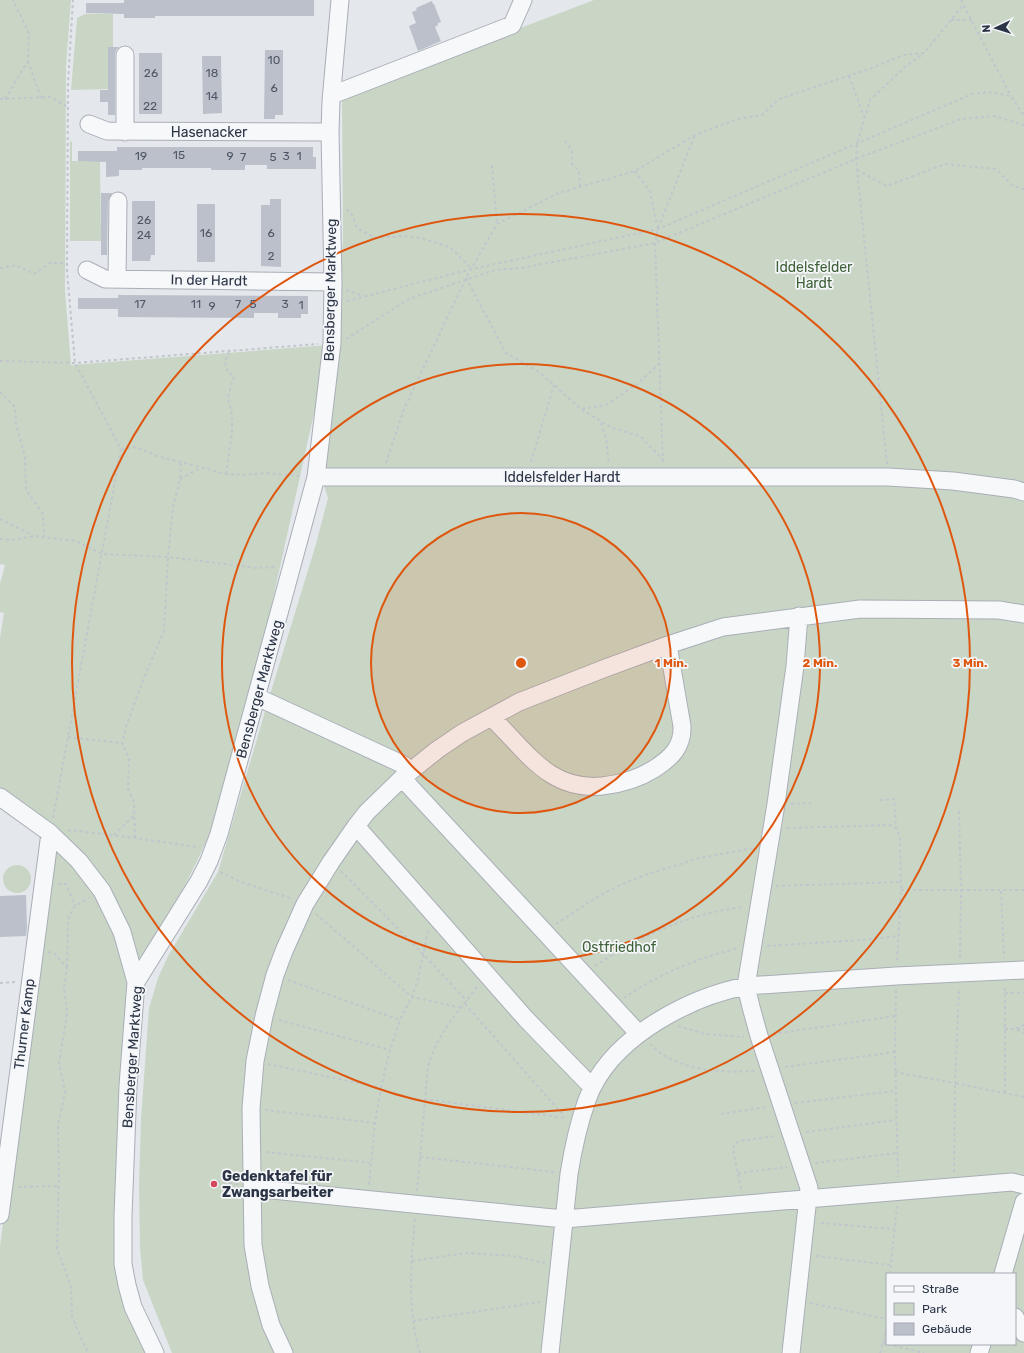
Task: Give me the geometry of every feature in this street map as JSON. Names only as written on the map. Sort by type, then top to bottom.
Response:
[{"type":"street","name":"Bensberger Marktweg","points":[[155,1353],[133,1306],[123,1264],[122,1216],[128,1086],[136,982],[199,881],[209,861],[227,809],[316,477],[332,343],[333,282],[330,132],[340,0]]},
{"type":"street","points":[[332,95],[512,25],[523,0]]},
{"type":"street","points":[[125,55],[125,132]]},
{"type":"street","name":"Hasenacker","points":[[89,124],[107,131],[125,132],[330,132]]},
{"type":"street","points":[[117,279],[118,200]]},
{"type":"street","name":"In der Hardt","points":[[87,270],[105,279],[333,282]]},
{"type":"street","name":"Iddelsfelder Hardt","points":[[316,477],[610,477],[663,468],[953,481],[1014,489],[1024,492]]},
{"type":"street","points":[[284,1353],[271,1324],[260,1286],[253,1245],[251,1108],[255,1061],[264,1016],[275,975],[305,904],[331,862],[367,812],[406,774],[462,733],[519,702],[561,684],[668,645],[723,627],[799,616],[860,610],[999,610],[1024,614]]},
{"type":"street","points":[[791,1353],[809,1188],[759,1036],[746,986],[773,829],[795,666],[799,616]]},
{"type":"street","points":[[491,717],[545,771],[570,784],[586,787],[613,785],[644,775],[669,757],[677,748],[682,735],[682,726],[668,645]]},
{"type":"street","points":[[257,697],[404,765],[406,774],[545,933],[639,1034]]},
{"type":"street","points":[[0,797],[52,835],[79,861],[102,891],[122,932],[136,982]]},
{"type":"street","points":[[356,826],[526,1019],[592,1087]]},
{"type":"street","name":"Thurner Kamp","points":[[0,1215],[2,1187],[34,945],[43,881],[52,835]]},
{"type":"street","points":[[550,1353],[569,1174],[573,1120],[605,1066],[639,1034],[664,1017],[709,996],[746,986],[896,976],[1024,970]]},
{"type":"street","points":[[252,1188],[564,1219],[898,1190],[1012,1182],[1024,1185]]},
{"type":"street","points":[[1003,1273],[1024,1202]]},
{"type":"path","points":[[13,0],[29,33],[28,61],[41,98]]},
{"type":"path","points":[[73,0],[68,84],[67,263],[75,363],[121,449],[68,737],[52,835],[71,830],[204,848],[213,869],[241,882],[305,904],[412,997],[462,1008]]},
{"type":"path","points":[[961,0],[1024,116]]},
{"type":"path","points":[[888,477],[856,170],[857,144],[870,100],[905,67],[924,53],[964,4]]},
{"type":"path","points":[[951,20],[972,20]]},
{"type":"path","points":[[497,224],[559,193],[635,171],[695,136],[738,119],[762,115],[779,99],[872,68],[903,55],[924,53]]},
{"type":"path","points":[[5,99],[28,61]]},
{"type":"path","points":[[849,75],[864,118]]},
{"type":"path","points":[[332,305],[472,269],[658,229],[972,94],[988,92],[1012,96]]},
{"type":"path","points":[[0,99],[51,97],[68,107]]},
{"type":"path","points":[[0,361],[75,363],[332,343],[346,338],[409,299],[466,278],[495,270],[521,268],[655,243],[856,159],[961,119],[994,116],[1024,125]]},
{"type":"path","points":[[663,468],[655,243],[658,229],[695,136]]},
{"type":"path","points":[[565,141],[572,150],[572,164],[579,172],[580,187]]},
{"type":"path","points":[[856,170],[887,186],[945,164],[996,169],[1012,186],[1024,189]]},
{"type":"path","points":[[382,477],[404,409],[466,278],[497,224],[492,165]]},
{"type":"path","points":[[635,171],[650,192],[658,229]]},
{"type":"path","points":[[331,208],[346,207],[352,215],[357,228],[375,238],[403,236],[415,237],[450,248],[472,269]]},
{"type":"path","points":[[0,268],[16,265],[34,274],[50,263],[67,263]]},
{"type":"path","points":[[466,278],[506,353],[538,372],[581,409],[601,422],[612,428],[640,436],[663,468]]},
{"type":"path","points":[[226,474],[232,432],[232,415],[228,397],[234,376],[228,373],[225,362],[229,351]]},
{"type":"path","points":[[581,409],[606,406],[660,364]]},
{"type":"path","points":[[526,477],[554,385]]},
{"type":"path","points":[[0,392],[15,407],[16,425],[25,457],[26,490],[43,514],[44,537]]},
{"type":"path","points":[[601,422],[606,438],[610,477]]},
{"type":"path","points":[[121,449],[136,446],[157,456],[226,474],[244,475],[265,473],[316,477]]},
{"type":"path","points":[[135,838],[134,802],[128,788],[129,758],[122,743],[126,727],[143,680],[164,631],[168,558],[173,507],[180,479],[181,462]]},
{"type":"path","points":[[180,479],[201,467]]},
{"type":"path","points":[[0,520],[34,536]]},
{"type":"path","points":[[0,539],[11,540],[34,536],[76,541],[102,554],[168,558],[257,568],[281,566]]},
{"type":"path","points":[[68,737],[122,743]]},
{"type":"path","points":[[880,800],[894,799],[896,828],[900,837],[901,882],[896,976],[895,1052],[898,1190],[890,1273]]},
{"type":"path","points":[[776,804],[811,803]]},
{"type":"path","points":[[954,1187],[955,1083],[961,890],[959,811]]},
{"type":"path","points":[[114,835],[134,816]]},
{"type":"path","points":[[773,829],[889,825],[896,828]]},
{"type":"path","points":[[545,933],[596,897],[620,885],[648,874],[700,858],[748,848],[770,847]]},
{"type":"path","points":[[331,862],[423,954],[573,1120]]},
{"type":"path","points":[[43,881],[51,884],[66,884],[75,906]]},
{"type":"path","points":[[763,886],[901,882]]},
{"type":"path","points":[[901,890],[1024,890]]},
{"type":"path","points":[[88,1353],[72,1317],[71,1286],[57,1248],[59,1186],[58,1126],[65,1092],[59,1064],[67,1014],[64,987],[67,968],[68,919],[75,906],[102,891]]},
{"type":"path","points":[[1001,891],[1005,971],[1005,1093]]},
{"type":"path","points":[[583,975],[610,955],[644,936],[693,918],[718,911],[759,905]]},
{"type":"path","points":[[367,1200],[375,1123],[381,1088],[390,1050],[400,1020],[412,997],[418,979],[433,914]]},
{"type":"path","points":[[34,945],[42,950],[55,954],[67,968]]},
{"type":"path","points":[[420,1353],[413,1320],[412,1261],[424,1099],[428,1067],[438,1038],[486,974]]},
{"type":"path","points":[[275,975],[400,1020]]},
{"type":"path","points":[[1005,993],[1024,993]]},
{"type":"path","points":[[264,1016],[390,1050]]},
{"type":"path","points":[[664,1017],[681,1028],[705,1034],[740,1037],[759,1036],[896,1016]]},
{"type":"path","points":[[1015,1029],[1024,1025]]},
{"type":"path","points":[[1005,1029],[1024,1029]]},
{"type":"path","points":[[1015,1029],[1024,1033]]},
{"type":"path","points":[[639,1034],[662,1054],[687,1065],[710,1071],[742,1072],[895,1052]]},
{"type":"path","points":[[255,1061],[381,1088]]},
{"type":"path","points":[[895,1072],[1024,1097]]},
{"type":"path","points":[[721,1114],[896,1091]]},
{"type":"path","points":[[424,1099],[573,1120]]},
{"type":"path","points":[[251,1108],[375,1123]]},
{"type":"path","points":[[251,1151],[371,1163]]},
{"type":"path","points":[[738,1172],[897,1153]]},
{"type":"path","points":[[420,1157],[569,1174]]},
{"type":"path","points":[[214,1182],[252,1188],[214,1186],[214,1182]]},
{"type":"path","points":[[2,1187],[59,1186]]},
{"type":"path","points":[[805,1221],[894,1229]]},
{"type":"path","points":[[412,1261],[473,1253],[513,1256],[559,1266]]},
{"type":"path","points":[[802,1254],[890,1265]]},
{"type":"path","points":[[413,1320],[556,1300]]},
{"type":"path","points":[[797,1300],[886,1319]]},
{"type":"path","points":[[880,1353],[886,1331]]},
{"type":"path","points":[[892,1345],[924,1353]]},
{"type":"green space","points":[[0,0],[71,0],[66,67],[65,291],[71,365],[329,345],[252,694],[214,826],[178,900],[139,960],[112,898],[0,791],[0,638],[4,613],[0,612],[0,584],[5,565],[0,564]]},
{"type":"green space","name":"Ostfriedhof","points":[[594,0],[1024,0],[1024,1353],[172,1353],[143,1280],[140,1248],[139,1186],[141,1119],[149,1008],[158,978],[168,956],[218,872],[316,544],[328,498],[320,473],[336,344],[343,241],[342,96]]},
{"type":"green space","points":[[85,14],[113,14],[113,47],[108,47],[108,89],[71,90],[77,18]]},
{"type":"green space","points":[[70,141],[72,142],[72,161],[100,161],[101,241],[70,241]]},
{"type":"green space","points":[[57,853],[65,856],[104,905],[125,963],[127,992],[131,1320],[145,1353],[0,1353],[0,1246],[50,857]]},
{"type":"green space","points":[[17,865],[27,869],[31,879],[27,889],[17,893],[7,889],[3,879],[7,869]]},
{"type":"building","points":[[124,0],[314,0],[314,16],[155,16],[155,18],[124,18],[124,14],[86,13],[86,3],[124,3]]},
{"type":"building","points":[[432,1],[441,22],[435,27],[441,41],[418,51],[409,26],[416,23],[412,12],[417,10],[416,8]]},
{"type":"building","points":[[108,47],[119,47],[116,50],[115,55],[115,115],[108,115],[108,102],[100,102],[100,90],[108,90]]},
{"type":"building","points":[[265,50],[283,50],[283,115],[275,115],[275,119],[264,119]]},
{"type":"building","points":[[139,53],[162,53],[162,114],[139,114]]},
{"type":"building","points":[[202,56],[221,56],[222,113],[203,114]]},
{"type":"building","points":[[117,147],[313,147],[313,157],[316,157],[316,169],[267,169],[267,165],[245,165],[245,170],[211,170],[211,168],[142,168],[142,170],[119,170],[119,176],[106,177],[106,162],[78,161],[78,151],[117,151]]},
{"type":"building","points":[[101,193],[112,193],[108,201],[107,255],[101,255]]},
{"type":"building","points":[[270,199],[281,199],[281,267],[261,266],[261,205],[270,205]]},
{"type":"building","points":[[132,201],[155,201],[155,255],[151,255],[150,261],[132,261]]},
{"type":"building","points":[[197,204],[215,204],[215,262],[197,262]]},
{"type":"building","points":[[118,295],[308,296],[308,314],[301,314],[301,318],[278,318],[278,313],[254,313],[254,318],[118,317],[118,309],[78,309],[78,298],[118,298]]},
{"type":"building","points":[[26,895],[26,936],[0,937],[0,896]]},
{"type":"place","name":"Gedenktafel für Zwangsarbeiter","points":[[214,1184]]}]
